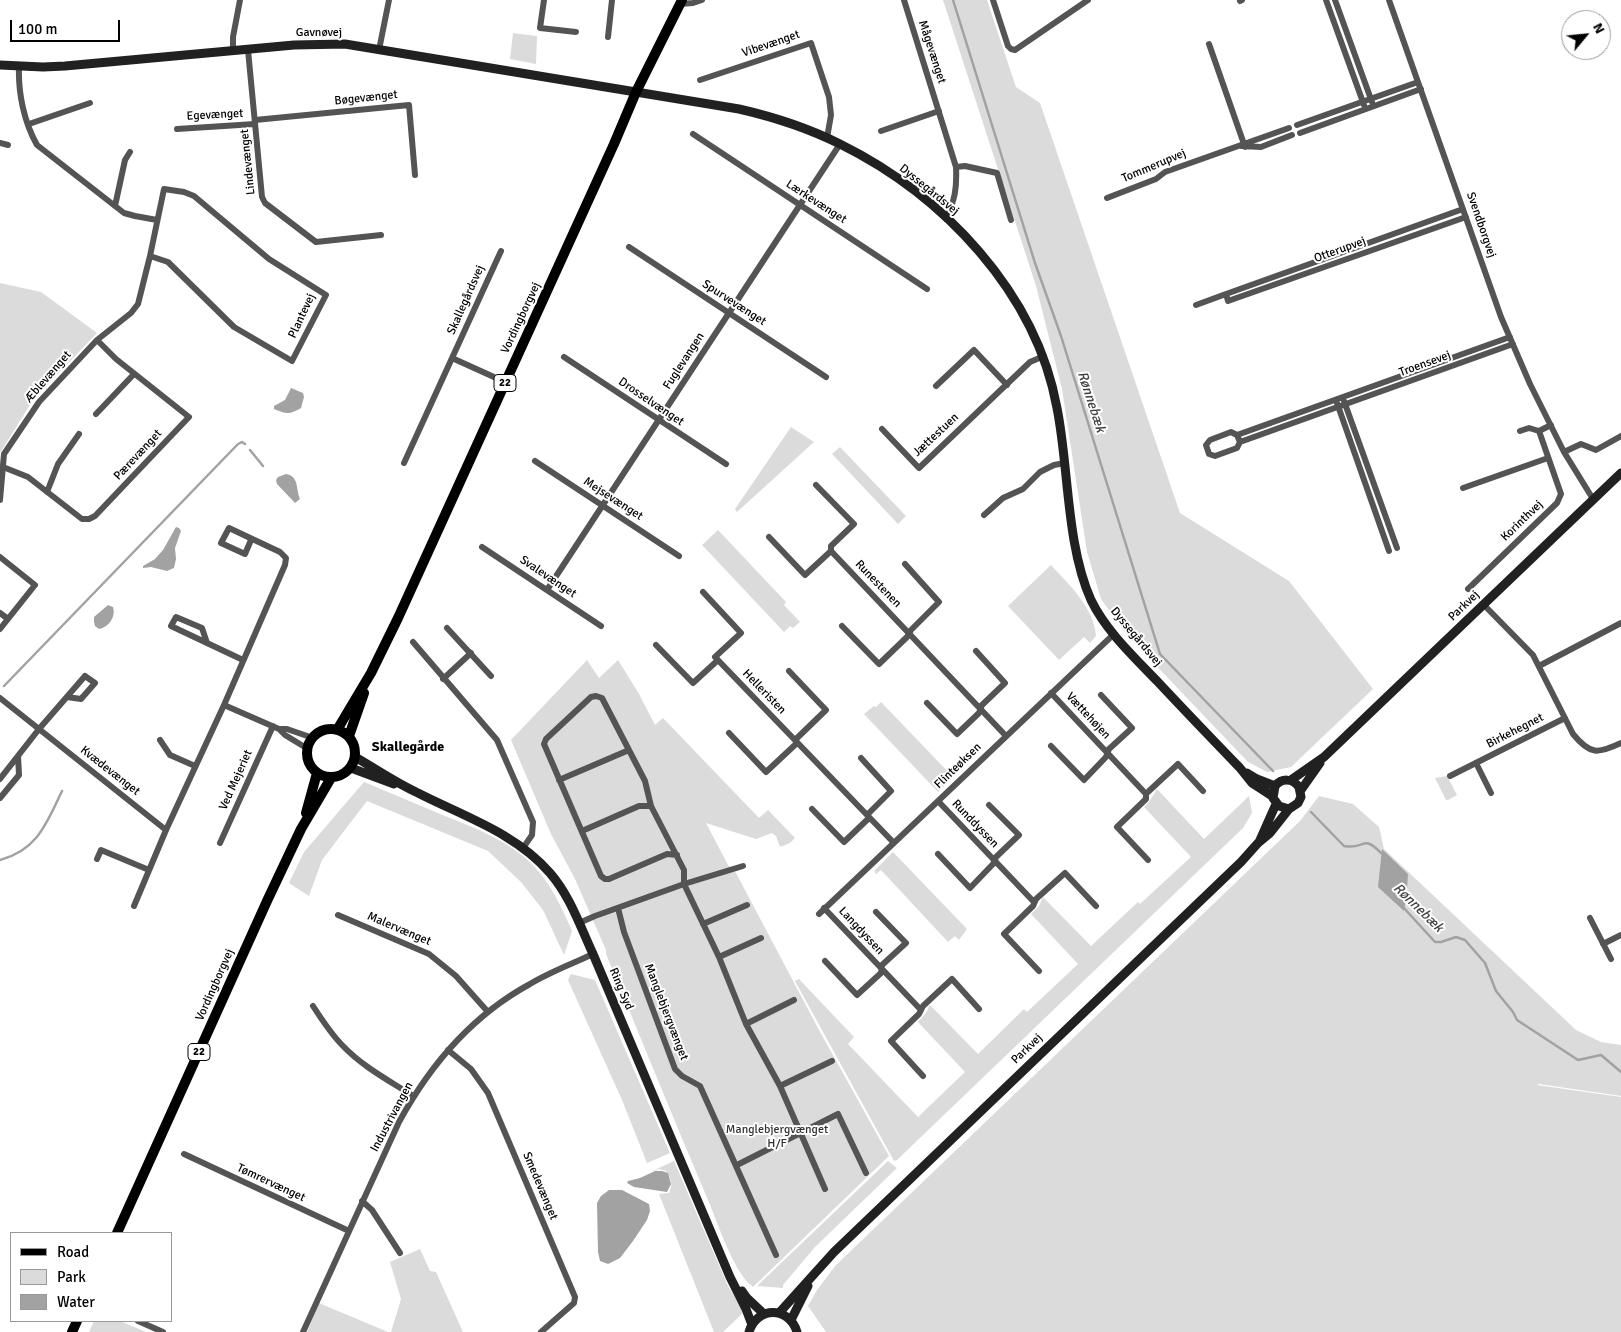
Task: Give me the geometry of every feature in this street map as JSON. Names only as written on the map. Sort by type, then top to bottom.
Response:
[{"type":"main road","name":"Vordingborgvej","points":[[336,730],[371,673],[398,618],[636,92],[681,2]]},
{"type":"main road","name":"Vordingborgvej","points":[[348,736],[371,673]]},
{"type":"main road","points":[[324,730],[336,730],[348,736],[354,744],[355,757],[351,768],[340,776],[331,778],[317,773],[308,761],[308,749],[313,738],[324,730]]},
{"type":"main road","name":"Vordingborgvej","points":[[301,829],[317,773]]},
{"type":"main road","name":"Vordingborgvej","points":[[117,1232],[301,829],[331,778]]},
{"type":"street","points":[[233,51],[232,37],[240,0]]},
{"type":"street","points":[[379,50],[389,0]]},
{"type":"street","points":[[544,0],[540,28],[576,32]]},
{"type":"street","points":[[608,37],[612,0]]},
{"type":"street","points":[[681,2],[693,4],[702,0]]},
{"type":"street","name":"Mågevænget","points":[[904,0],[956,167],[957,187],[954,203],[946,219]]},
{"type":"street","points":[[993,0],[1008,46],[1015,50],[1088,0]]},
{"type":"street","points":[[1326,0],[1365,109]]},
{"type":"street","points":[[1335,0],[1373,106]]},
{"type":"street","name":"Svendborgvej","points":[[1388,0],[1510,337],[1530,384],[1564,452],[1593,499]]},
{"type":"street","name":"Vibevænget","points":[[700,80],[811,43],[829,97],[831,115],[827,138]]},
{"type":"street","name":"Gavnøvej","points":[[0,65],[65,66],[233,51],[345,44],[636,92]]},
{"type":"street","points":[[1209,44],[1243,145]]},
{"type":"street","name":"Lindevænget","points":[[248,50],[262,197],[265,203],[316,242],[381,235]]},
{"type":"street","points":[[20,66],[20,94],[37,145],[124,213],[157,220]]},
{"type":"street","points":[[1297,125],[1418,82]]},
{"type":"street","points":[[1300,132],[1420,89]]},
{"type":"street","name":"Dyssegårdsvej","points":[[636,92],[748,111],[795,125],[840,144],[898,179],[946,219],[987,262],[1025,318],[1044,356],[1058,409],[1076,550],[1083,577],[1092,600],[1114,634],[1240,768],[1257,779],[1274,795]]},
{"type":"street","points":[[29,124],[90,103]]},
{"type":"street","name":"Bøgevænget","points":[[255,122],[409,105],[415,175]]},
{"type":"street","points":[[881,131],[939,111]]},
{"type":"street","name":"Egevænget","points":[[177,129],[255,122]]},
{"type":"street","name":"Tommerupvej","points":[[1107,198],[1156,179],[1165,172],[1289,128]]},
{"type":"street","name":"Lærkevænget","points":[[693,134],[927,289]]},
{"type":"street","name":"Tommerupvej","points":[[1243,145],[1261,147],[1292,135]]},
{"type":"street","points":[[0,143],[8,145]]},
{"type":"street","name":"Fuglevangen","points":[[547,590],[840,144]]},
{"type":"street","points":[[115,206],[124,160],[130,152]]},
{"type":"street","points":[[956,167],[965,166],[997,173],[1011,220]]},
{"type":"street","name":"Plantevej","points":[[131,313],[141,297],[164,189],[184,192],[194,196],[269,259],[326,295],[292,361],[234,327],[168,262],[150,256]]},
{"type":"street","name":"Otterupvej","points":[[1227,298],[1463,209]]},
{"type":"street","name":"Otterupvej","points":[[1196,305],[1227,298],[1466,217]]},
{"type":"street","name":"Spurvevænget","points":[[629,247],[826,377]]},
{"type":"street","name":"Skallegårdsvej","points":[[404,464],[501,250]]},
{"type":"street","name":"Æblevænget","points":[[0,500],[4,454],[39,402],[96,340],[131,313]]},
{"type":"street","name":"Troensevej","points":[[1510,337],[1344,400],[1338,407],[1240,442],[1237,448],[1215,456],[1209,454],[1206,445],[1210,440],[1231,432],[1237,434],[1336,400],[1344,400],[1513,344]]},
{"type":"street","name":"Pærevænget","points":[[3,467],[28,477],[82,519],[89,519],[95,516],[189,417],[134,374],[96,340]]},
{"type":"street","points":[[936,386],[974,350],[1007,385]]},
{"type":"street","name":"Jættestuen","points":[[882,429],[919,468],[1030,362],[1044,356]]},
{"type":"street","name":"Drosselvænget","points":[[564,357],[658,421],[726,464]]},
{"type":"street","points":[[452,358],[505,382]]},
{"type":"street","points":[[96,414],[134,374]]},
{"type":"street","points":[[1336,400],[1389,551]]},
{"type":"street","points":[[1344,400],[1397,548]]},
{"type":"street","points":[[1520,431],[1528,428],[1539,431],[1551,425]]},
{"type":"street","name":"Korinthvej","points":[[1468,589],[1557,503],[1561,494],[1539,431]]},
{"type":"street","points":[[47,492],[58,464],[80,434]]},
{"type":"street","points":[[1237,434],[1240,442]]},
{"type":"street","points":[[1564,452],[1581,444],[1596,450],[1621,436]]},
{"type":"street","points":[[1463,488],[1548,458]]},
{"type":"street","name":"Mejsevænget","points":[[535,461],[679,556]]},
{"type":"street","points":[[984,515],[1004,498],[1023,489],[1040,472],[1054,465],[1065,463]]},
{"type":"street","name":"Parkvej","points":[[1291,780],[1324,757],[1621,473]]},
{"type":"street","points":[[769,536],[806,575],[831,551],[831,546],[854,524],[816,485]]},
{"type":"street","points":[[134,906],[166,830],[224,705],[285,566],[286,558],[280,552],[229,528],[222,543],[245,554],[251,540]]},
{"type":"street","name":"Svalevænget","points":[[482,547],[602,626]]},
{"type":"street","name":"Runestenen","points":[[831,551],[1006,736]]},
{"type":"street","points":[[0,557],[35,585],[0,629]]},
{"type":"street","points":[[842,626],[879,664],[907,637],[911,630],[939,602],[905,564]]},
{"type":"street","points":[[656,645],[694,683],[718,660],[715,657],[741,633],[703,592]]},
{"type":"street","points":[[1483,604],[1533,655],[1573,734],[1580,743],[1588,748],[1604,751],[1621,743]]},
{"type":"street","points":[[0,613],[8,619]]},
{"type":"street","points":[[207,643],[202,628],[176,617],[171,626],[207,643],[243,660]]},
{"type":"street","points":[[1539,666],[1621,623]]},
{"type":"street","points":[[447,628],[491,676]]},
{"type":"street","name":"Flinteøksen","points":[[818,914],[1114,634]]},
{"type":"street","points":[[412,642],[497,740],[533,822],[532,834],[523,848]]},
{"type":"street","points":[[927,703],[957,734],[979,713],[982,705],[1005,683],[976,651]]},
{"type":"street","points":[[443,679],[471,653]]},
{"type":"street","name":"Helleristen","points":[[718,660],[894,843]]},
{"type":"street","points":[[729,733],[766,772],[826,710],[789,672]]},
{"type":"street","name":"Vættehøjen","points":[[1051,693],[1146,794]]},
{"type":"street","name":"Vættehøjen","points":[[1051,746],[1084,780],[1108,754],[1109,749],[1132,728],[1101,695]]},
{"type":"street","points":[[0,779],[67,697]]},
{"type":"street","points":[[677,855],[667,854],[609,879],[601,876],[544,744],[546,739],[591,697],[602,698],[645,781],[651,806],[677,855],[684,870],[684,884],[719,958],[746,1024],[780,1086],[825,1189]]},
{"type":"street","name":"Kvædevænget","points":[[0,698],[166,830]]},
{"type":"street","points":[[224,705],[276,727],[313,738]]},
{"type":"street","name":"Birkehegnet","points":[[1450,776],[1565,718]]},
{"type":"street","points":[[276,727],[308,749]]},
{"type":"street","name":"Ved Mejeriet","points":[[220,843],[276,727]]},
{"type":"street","points":[[160,740],[170,755],[195,766]]},
{"type":"street","points":[[559,780],[629,750]]},
{"type":"street","points":[[0,798],[19,775],[18,756]]},
{"type":"street","name":"Ring Syd","points":[[355,757],[416,792],[497,831],[539,861],[562,888],[593,954],[746,1309],[751,1328]]},
{"type":"street","name":"Parkvej","points":[[1301,790],[1324,757]]},
{"type":"street","points":[[812,809],[844,842],[891,791],[861,758]]},
{"type":"street","points":[[1476,763],[1491,793]]},
{"type":"street","points":[[1148,860],[1117,827],[1146,798],[1146,794],[1178,764],[1204,791]]},
{"type":"street","name":"Ring Syd","points":[[351,768],[416,792]]},
{"type":"street","points":[[1291,780],[1301,790],[1298,804],[1289,809],[1282,808],[1274,795],[1280,781],[1291,780]]},
{"type":"street","name":"Parkvej","points":[[1258,843],[1274,795]]},
{"type":"street","name":"Runddyssen","points":[[938,801],[1034,901]]},
{"type":"street","name":"Runddyssen","points":[[938,854],[970,888],[995,861],[996,857],[1018,835],[989,805]]},
{"type":"street","points":[[582,831],[639,806],[651,806]]},
{"type":"street","name":"Parkvej","points":[[779,1313],[834,1252],[1241,862],[1270,833],[1289,809]]},
{"type":"street","points":[[96,859],[101,850],[149,870]]},
{"type":"street","points":[[579,923],[684,884],[743,866]]},
{"type":"street","points":[[1039,970],[1004,934],[1033,906],[1034,901],[1065,873],[1096,906]]},
{"type":"street","points":[[703,924],[747,905]]},
{"type":"street","name":"Manglebjergvænget","points":[[618,908],[624,932],[675,1068],[682,1076],[700,1086],[776,1255]]},
{"type":"street","name":"Langdyssen","points":[[824,908],[921,1010]]},
{"type":"street","name":"Langdyssen","points":[[825,961],[857,995],[880,973],[882,965],[906,943],[876,912]]},
{"type":"street","name":"Malervænget","points":[[338,915],[430,954],[456,976],[488,1012]]},
{"type":"street","points":[[1590,918],[1611,959]]},
{"type":"street","points":[[1603,944],[1621,935]]},
{"type":"street","points":[[719,958],[761,938]]},
{"type":"street","name":"Industrivangen","points":[[303,1332],[400,1122],[413,1096],[429,1073],[448,1050],[488,1012],[529,984],[593,954]]},
{"type":"street","points":[[923,1076],[891,1041],[952,980],[980,1009]]},
{"type":"street","points":[[746,1024],[794,1000]]},
{"type":"street","points":[[313,1006],[344,1047],[360,1061],[413,1096]]},
{"type":"street","name":"Smedevænget","points":[[448,1050],[471,1068],[488,1093],[575,1297],[574,1303],[542,1332]]},
{"type":"street","points":[[780,1086],[832,1061]]},
{"type":"street","points":[[737,1165],[838,1114],[866,1173]]},
{"type":"street","name":"Tømrervænget","points":[[184,1154],[349,1231]]},
{"type":"street","points":[[362,1201],[372,1210],[400,1253]]},
{"type":"street","name":"Ring Syd","points":[[725,1264],[747,1298],[764,1314]]},
{"type":"street","name":"Parkvej","points":[[791,1320],[814,1275]]},
{"type":"street","points":[[751,1328],[764,1314],[779,1313],[791,1320],[797,1332]]},
{"type":"street","points":[[140,1322],[162,1332]]},
{"type":"green space","points":[[943,0],[987,0],[1016,87],[1040,103],[1180,513],[1289,581],[1373,689],[1291,767],[1267,772],[1248,762],[1126,634],[1101,599],[1087,552],[1062,389],[1036,286]]},
{"type":"green space","points":[[513,33],[537,36],[536,64],[510,59]]},
{"type":"green space","points":[[0,283],[41,292],[97,333],[33,400],[0,453]]},
{"type":"green space","points":[[791,427],[814,442],[737,512],[735,509]]},
{"type":"green space","points":[[840,447],[906,516],[898,524],[832,454]]},
{"type":"green space","points":[[718,530],[786,602],[784,605],[800,622],[793,628],[790,626],[784,632],[702,545]]},
{"type":"green space","points":[[1051,565],[1086,606],[1091,615],[1096,636],[1090,643],[1084,637],[1059,660],[1008,606]]},
{"type":"green space","name":"Manglebjergvænget H/F","points":[[587,660],[599,678],[618,660],[655,725],[663,718],[759,818],[768,810],[795,838],[790,843],[780,847],[776,836],[772,833],[756,839],[706,823],[728,865],[736,873],[819,1030],[889,1156],[753,1287],[739,1270],[727,1246],[606,954],[606,950],[575,879],[551,834],[511,740]]},
{"type":"green space","points":[[881,702],[953,777],[938,792],[864,714]]},
{"type":"green space","points":[[1447,776],[1457,795],[1446,800],[1435,778]]},
{"type":"green space","points":[[364,782],[479,830],[501,841],[522,855],[538,871],[550,887],[572,931],[564,955],[543,910],[521,882],[488,851],[367,801],[322,860],[309,896],[289,883],[304,852]]},
{"type":"green space","points":[[1157,789],[1204,839],[1249,796],[1252,813],[1243,828],[894,1161],[795,981],[799,979],[854,1037],[848,1044],[918,1117],[965,1072],[918,1022],[930,1005],[978,1054],[1024,1009],[1027,1012],[1078,964],[1031,914],[1039,906],[1043,897],[1091,946],[1138,902],[1140,904],[1191,857],[1144,807]]},
{"type":"green space","points":[[1319,796],[1353,804],[1379,827],[1384,849],[1576,1030],[1601,1042],[1621,1045],[1621,1096],[1537,1085],[1621,1097],[1621,1332],[826,1332],[808,1306],[817,1290],[836,1265],[1300,821]]},
{"type":"green space","points":[[893,852],[967,929],[959,940],[955,936],[948,942],[881,870],[876,874],[874,871]]},
{"type":"green space","points":[[571,974],[595,980],[670,1153],[647,1163],[622,1100],[568,980]]},
{"type":"green space","points":[[674,1161],[728,1286],[744,1312],[723,1332],[714,1332],[659,1194],[669,1193],[671,1182],[669,1177],[666,1171],[659,1169],[650,1172]]},
{"type":"green space","points":[[888,1161],[897,1168],[815,1247],[783,1285],[783,1288],[757,1286]]},
{"type":"green space","points":[[420,1249],[430,1271],[436,1272],[463,1332],[391,1332],[401,1299],[390,1262]]},
{"type":"green space","points":[[319,1303],[388,1332],[307,1332]]},
{"type":"green space","points":[[94,1322],[122,1322],[146,1332],[89,1332]]},
{"type":"water","points":[[291,388],[303,393],[304,397],[301,408],[288,413],[274,409],[274,406],[285,400]]},
{"type":"water","points":[[286,474],[293,477],[296,483],[300,499],[295,503],[277,484],[276,480],[278,477]]},
{"type":"water","points":[[176,527],[181,531],[175,548],[176,559],[174,568],[167,571],[151,567],[143,568],[163,550]]},
{"type":"water","points":[[108,605],[113,607],[113,618],[106,626],[99,629],[95,626],[94,617]]},
{"type":"water","points":[[1382,849],[1408,874],[1404,911],[1378,887]]},
{"type":"water","points":[[655,1171],[668,1173],[671,1184],[667,1192],[634,1187],[627,1183],[628,1181]]},
{"type":"water","points":[[609,1190],[622,1190],[649,1204],[650,1211],[647,1220],[620,1258],[608,1264],[600,1261],[598,1252],[597,1203],[601,1196]]},
{"type":"waterway","name":"Rønnebæk","points":[[953,0],[1035,263],[1061,336],[1160,654],[1273,771]]},
{"type":"waterway","points":[[4,686],[238,444],[242,442],[245,444]]},
{"type":"waterway","points":[[250,450],[263,466]]},
{"type":"waterway","points":[[0,860],[24,849],[32,842],[46,824],[62,791]]},
{"type":"waterway","name":"Rønnebæk","points":[[1311,812],[1344,846],[1351,847],[1367,843],[1371,844],[1382,854]]},
{"type":"waterway","name":"Rønnebæk","points":[[1403,907],[1435,942],[1456,937],[1465,940],[1485,963],[1496,991],[1517,1020],[1578,1060],[1601,1055],[1621,1072]]},
{"type":"district","name":"Skallegårde","points":[[408,747]]}]
